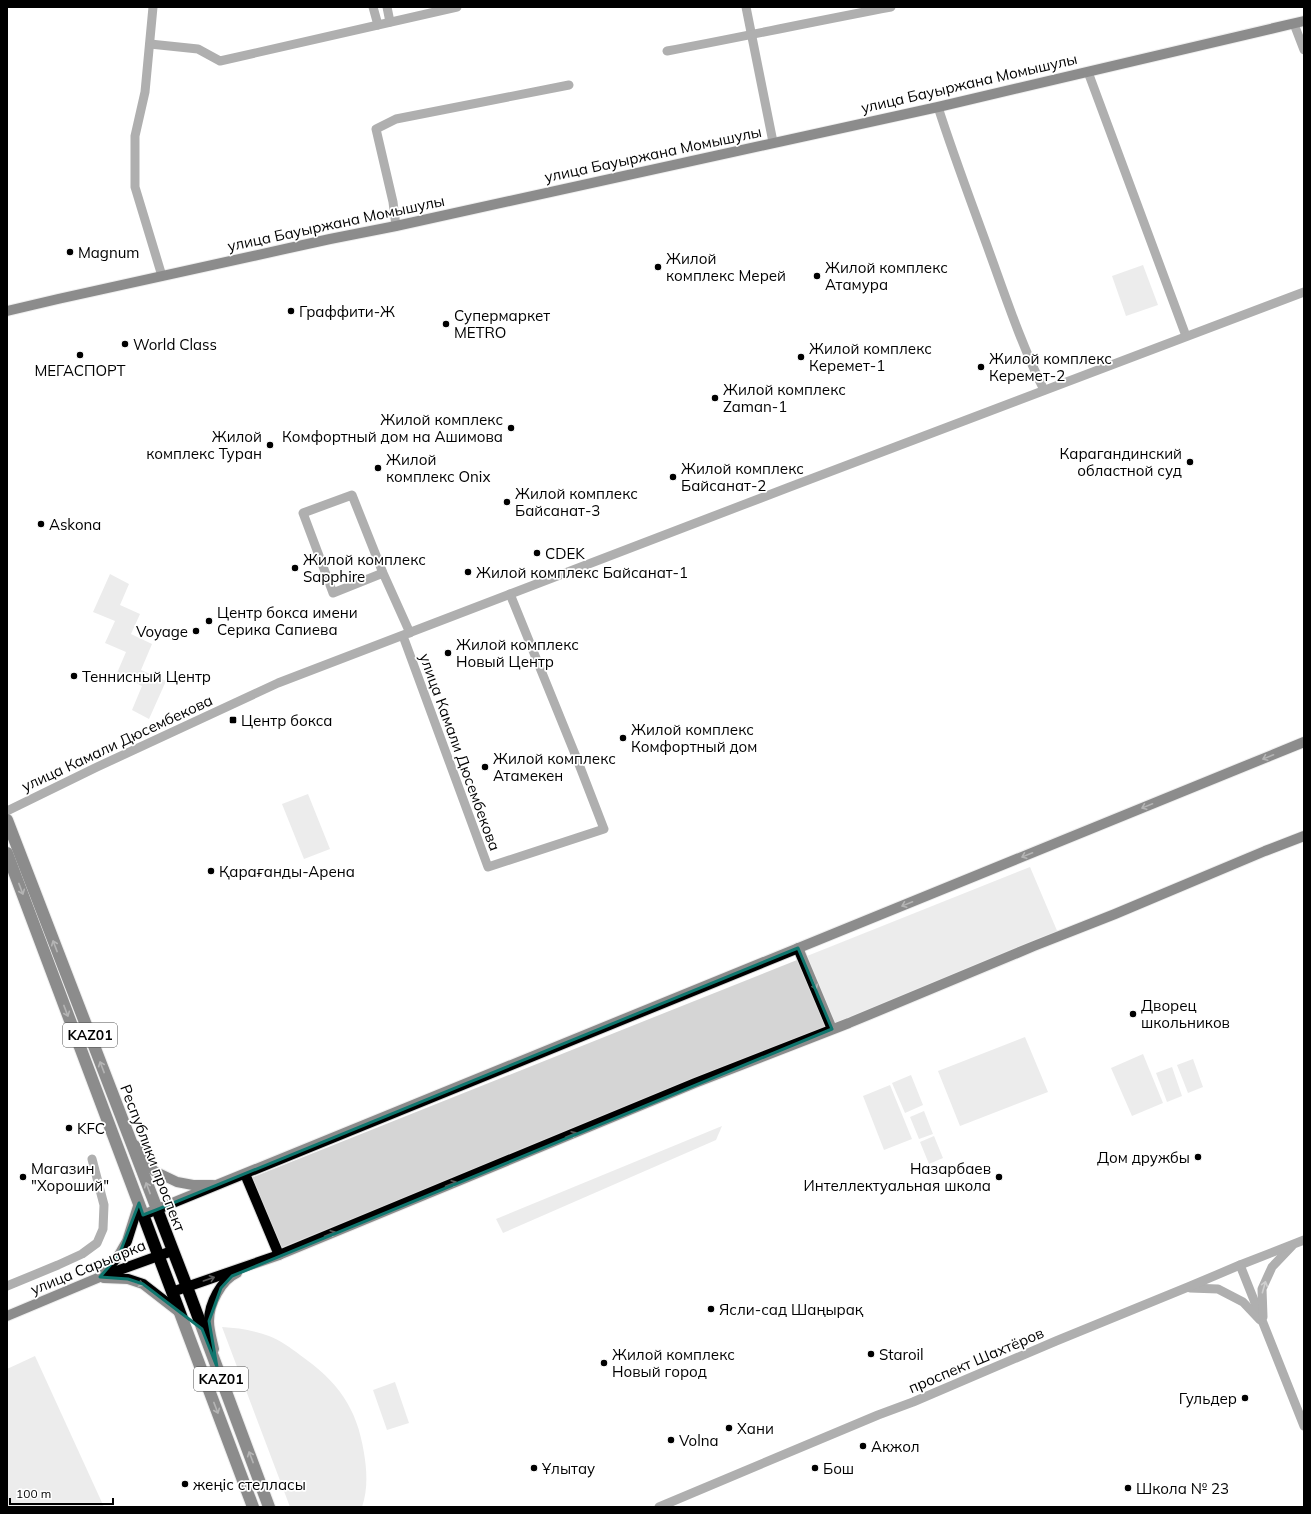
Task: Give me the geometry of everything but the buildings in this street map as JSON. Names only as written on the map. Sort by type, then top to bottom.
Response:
[{"type":"highway","name":"Республики проспект","points":[[7,820],[270,1507]]},
{"type":"highway","name":"Республики проспект","points":[[7,853],[253,1507]]},
{"type":"main road","name":"улица Бауыржана Момышулы","points":[[7,311],[938,107],[1304,21]]},
{"type":"main road","points":[[143,1215],[1304,742]]},
{"type":"main road","points":[[172,1292],[279,1255],[695,1083],[1116,914],[1304,836]]},
{"type":"main road","points":[[798,948],[832,1029]]},
{"type":"main road","points":[[128,1136],[154,1171],[177,1182],[193,1185],[217,1185]]},
{"type":"main road","points":[[245,1174],[279,1255]]},
{"type":"main road","points":[[100,1277],[119,1255],[124,1246],[139,1203]]},
{"type":"main road","name":"улица Сарыарка","points":[[7,1316],[100,1277],[172,1251]]},
{"type":"main road","points":[[217,1367],[209,1321],[212,1306],[221,1288],[232,1276],[269,1258]]},
{"type":"main road","points":[[100,1277],[128,1279],[143,1284],[179,1312]]},
{"type":"street","points":[[153,7],[145,92],[135,136],[135,187],[162,276]]},
{"type":"street","points":[[373,7],[378,25]]},
{"type":"street","points":[[387,7],[390,22]]},
{"type":"street","points":[[150,44],[198,49],[220,61],[457,7]]},
{"type":"street","points":[[746,7],[773,142]]},
{"type":"street","points":[[667,51],[891,7]]},
{"type":"street","points":[[1294,24],[1304,50]]},
{"type":"street","points":[[1088,72],[1186,336]]},
{"type":"street","points":[[396,226],[393,202],[376,129],[396,119],[569,85]]},
{"type":"street","points":[[938,107],[970,204],[1032,366],[1044,390]]},
{"type":"street","name":"улица Камали Дюсембекова","points":[[7,811],[97,767],[261,691],[510,594],[1304,292]]},
{"type":"street","points":[[383,573],[333,593],[303,513],[352,495],[383,573],[407,634]]},
{"type":"street","name":"улица Камали Дюсембекова","points":[[407,634],[488,867],[604,829],[510,594]]},
{"type":"street","points":[[7,1286],[82,1254],[96,1243],[103,1230],[104,1205],[92,1159]]},
{"type":"street","name":"проспект Шахтёров","points":[[659,1507],[1240,1264],[1304,1240]]},
{"type":"street","points":[[1264,1326],[1262,1289],[1272,1267],[1294,1244]]},
{"type":"street","points":[[1240,1264],[1304,1426]]},
{"type":"street","points":[[1188,1287],[1218,1289],[1243,1302],[1264,1326]]},
{"type":"highlighted area","points":[[798,948],[832,1029],[232,1276],[221,1288],[209,1321],[217,1367],[202,1329],[143,1284],[128,1279],[100,1277],[119,1255],[139,1203],[143,1215],[156,1210]]},
{"type":"shaded area","points":[[1143,265],[1158,305],[1126,316],[1112,276]]},
{"type":"shaded area","points":[[110,574],[129,584],[120,605],[140,614],[131,634],[152,644],[141,670],[166,681],[149,719],[132,710],[142,686],[117,673],[126,652],[105,643],[115,621],[93,612]]},
{"type":"shaded area","points":[[308,794],[330,849],[304,859],[282,804]]},
{"type":"shaded area","points":[[1030,867],[1058,933],[278,1249],[251,1178]]},
{"type":"shaded area","points":[[1025,1037],[1048,1092],[960,1126],[938,1071]]},
{"type":"shaded area","points":[[1143,1054],[1163,1103],[1132,1116],[1111,1068]]},
{"type":"shaded area","points":[[1193,1059],[1203,1087],[1188,1093],[1177,1065]]},
{"type":"shaded area","points":[[1172,1067],[1182,1096],[1167,1102],[1156,1073]]},
{"type":"shaded area","points":[[911,1075],[923,1105],[905,1113],[892,1083]]},
{"type":"shaded area","points":[[890,1085],[912,1139],[884,1150],[863,1096]]},
{"type":"shaded area","points":[[924,1111],[933,1134],[919,1139],[910,1117]]},
{"type":"shaded area","points":[[722,1126],[716,1140],[503,1233],[496,1219]]},
{"type":"shaded area","points":[[934,1136],[943,1158],[929,1164],[920,1142]]},
{"type":"shaded area","points":[[222,1327],[251,1331],[277,1340],[313,1365],[335,1385],[350,1409],[361,1437],[366,1474],[366,1487],[362,1507],[290,1507]]},
{"type":"shaded area","points":[[35,1356],[104,1507],[7,1507],[7,1369]]},
{"type":"shaded area","points":[[395,1382],[409,1423],[387,1430],[373,1390]]},
{"type":"place","name":"Magnum","points":[[70,252]]},
{"type":"place","name":"Жилой комплекс Мерей","points":[[658,267]]},
{"type":"place","name":"Жилой комплекс Атамура","points":[[817,276]]},
{"type":"place","name":"Граффити-Ж","points":[[291,311]]},
{"type":"place","name":"Супермаркет METRO","points":[[446,324]]},
{"type":"place","name":"World Class","points":[[125,344]]},
{"type":"place","name":"МЕГАСПОРТ","points":[[80,355]]},
{"type":"place","name":"Жилой комплекс Керемет-1","points":[[801,357]]},
{"type":"place","name":"Жилой комплекс Керемет-2","points":[[981,367]]},
{"type":"place","name":"Жилой комплекс Zaman-1","points":[[715,398]]},
{"type":"place","name":"Жилой комплекс Комфортный дом на Ашимова","points":[[511,428]]},
{"type":"place","name":"Жилой комплекс Туран","points":[[270,445]]},
{"type":"place","name":"Карагандинский областной суд","points":[[1190,462]]},
{"type":"place","name":"Жилой комплекс Onix","points":[[378,468]]},
{"type":"place","name":"Жилой комплекс Байсанат-2","points":[[673,477]]},
{"type":"place","name":"Жилой комплекс Байсанат-3","points":[[507,502]]},
{"type":"place","name":"Askona","points":[[41,524]]},
{"type":"place","name":"CDEK","points":[[537,553]]},
{"type":"place","name":"Жилой комплекс Sapphire","points":[[295,568]]},
{"type":"place","name":"Жилой комплекс Байсанат-1","points":[[468,572]]},
{"type":"place","name":"Центр бокса имени Серика Сапиева","points":[[209,621]]},
{"type":"place","name":"Voyage","points":[[196,631]]},
{"type":"place","name":"Жилой комплекс Новый Центр","points":[[448,653]]},
{"type":"place","name":"Теннисный Центр","points":[[74,676]]},
{"type":"place","name":"Центр бокса","points":[[233,720]]},
{"type":"place","name":"Жилой комплекс Комфортный дом","points":[[623,738]]},
{"type":"place","name":"Жилой комплекс Атамекен","points":[[485,767]]},
{"type":"place","name":"Қарағанды-Арена","points":[[211,871]]},
{"type":"place","name":"Дворец школьников","points":[[1133,1014]]},
{"type":"place","name":"KFC","points":[[69,1128]]},
{"type":"place","name":"Дом дружбы","points":[[1198,1157]]},
{"type":"place","name":"Магазин \"Хороший\"","points":[[23,1177]]},
{"type":"place","name":"Назарбаев Интеллектуальная школа","points":[[999,1177]]},
{"type":"place","name":"Ясли-сад Шаңырақ","points":[[711,1309]]},
{"type":"place","name":"Staroil","points":[[871,1354]]},
{"type":"place","name":"Жилой комплекс Новый город","points":[[604,1363]]},
{"type":"place","name":"Гульдер","points":[[1245,1398]]},
{"type":"place","name":"Хани","points":[[729,1428]]},
{"type":"place","name":"Volna","points":[[671,1440]]},
{"type":"place","name":"Акжол","points":[[863,1446]]},
{"type":"place","name":"Ұлытау","points":[[534,1468]]},
{"type":"place","name":"Бош","points":[[815,1468]]},
{"type":"place","name":"жеңіс стелласы","points":[[185,1484]]},
{"type":"place","name":"Школа № 23","points":[[1128,1488]]}]
